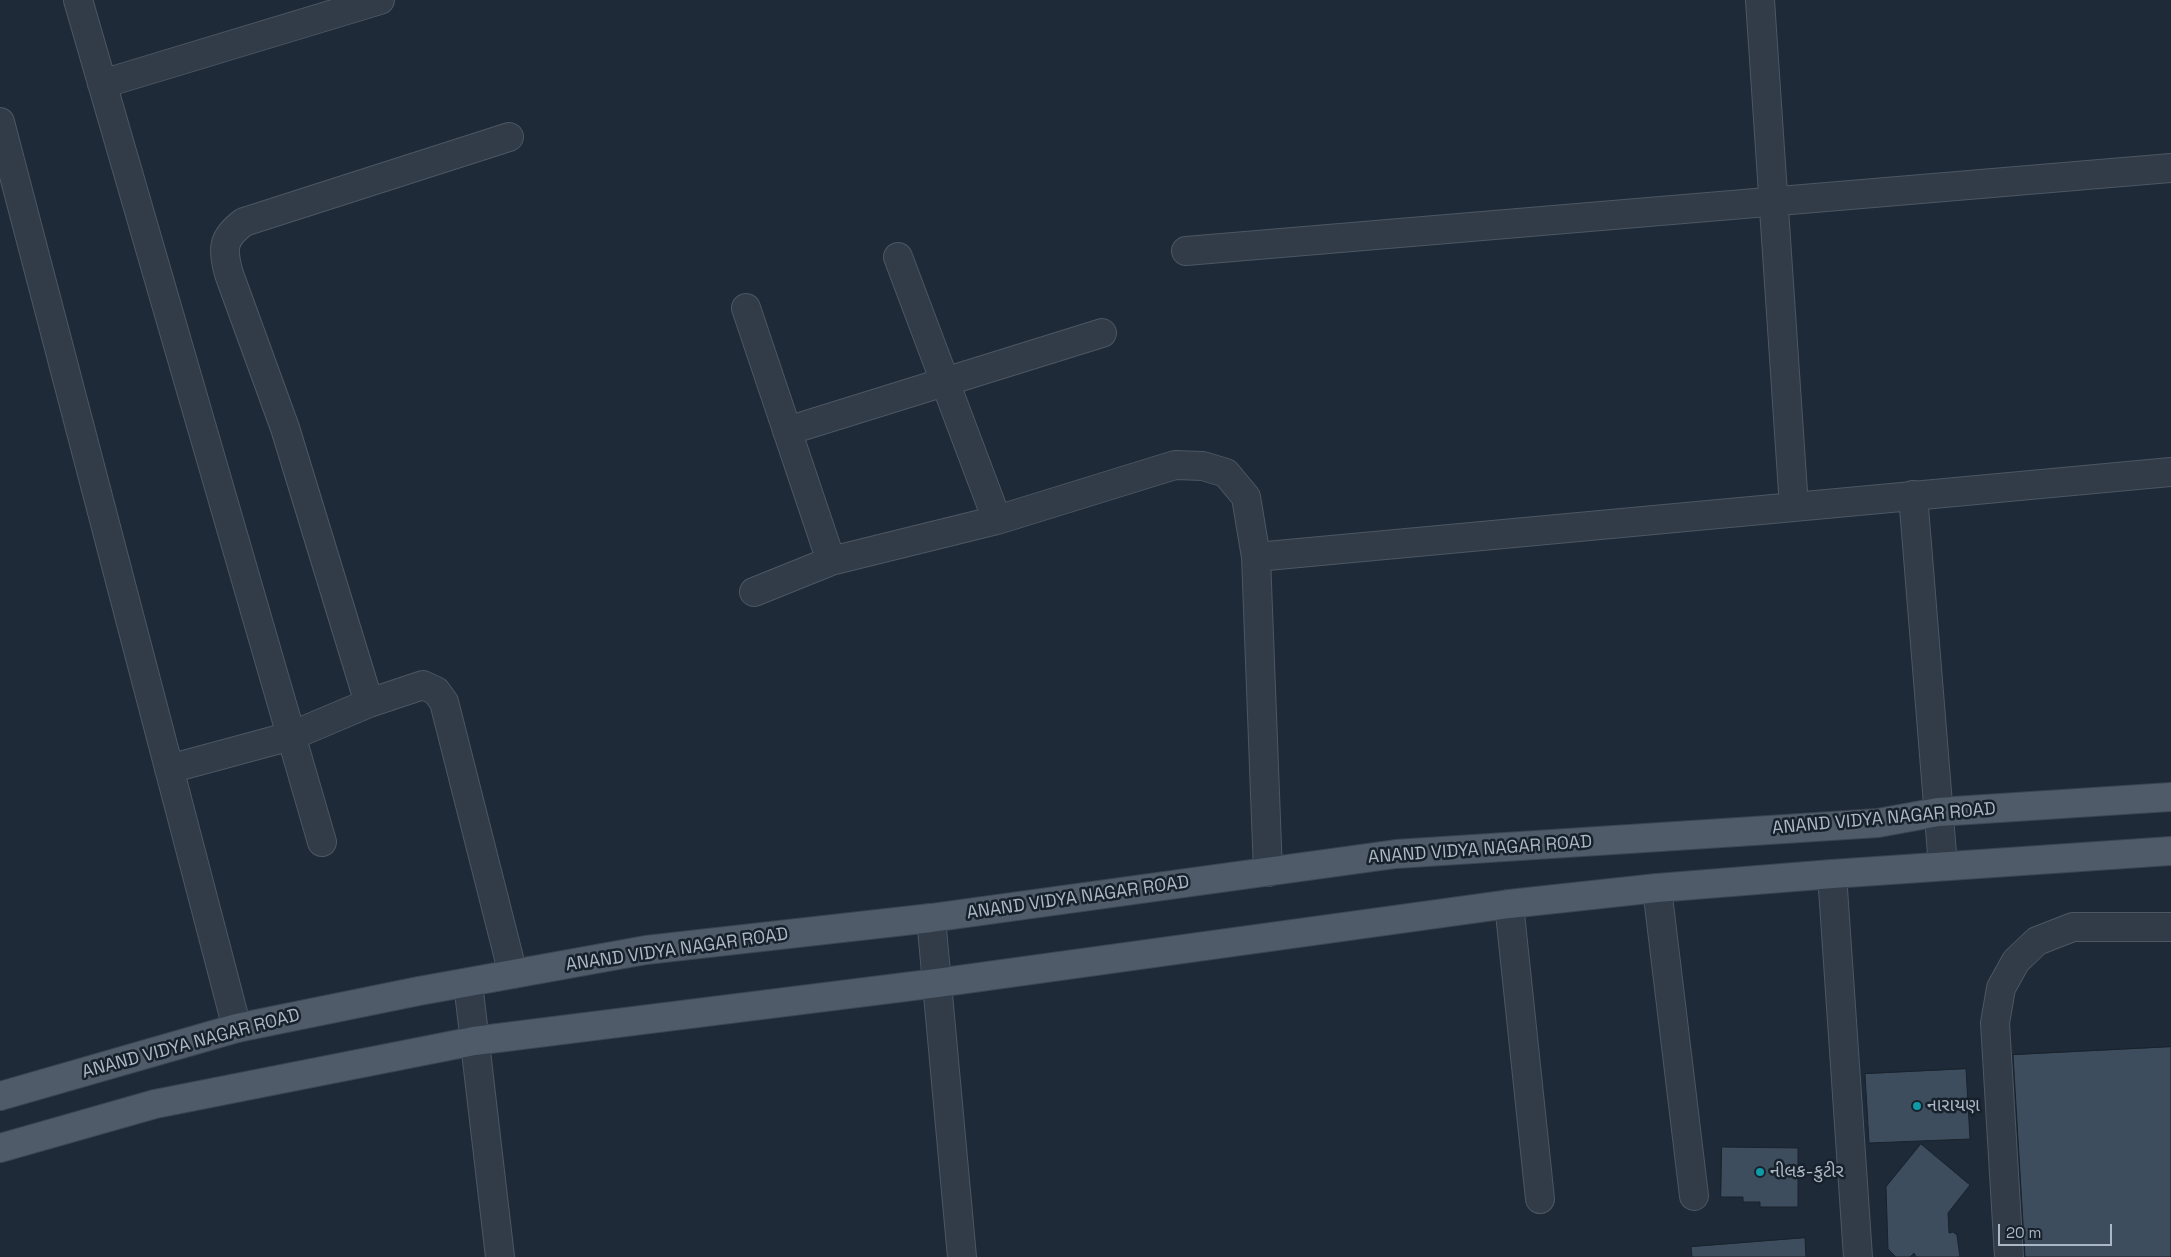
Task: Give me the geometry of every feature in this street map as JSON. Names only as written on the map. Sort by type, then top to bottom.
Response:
[{"type":"main road","name":"ANAND VIDYA NAGAR ROAD","points":[[0,1096],[237,1028],[468,982],[646,950],[931,918],[1396,854],[1878,823],[1938,812],[2171,797]]},
{"type":"main road","points":[[0,1148],[155,1104],[474,1040],[937,983],[1509,904],[1657,888],[2171,850]]},
{"type":"street","points":[[78,0],[322,842]]},
{"type":"street","points":[[102,84],[380,0]]},
{"type":"street","points":[[1760,0],[1794,507]]},
{"type":"street","points":[[0,122],[237,1028]]},
{"type":"street","points":[[370,703],[285,428],[229,274],[224,256],[226,242],[232,231],[244,222],[509,137]]},
{"type":"street","points":[[1186,251],[2171,168]]},
{"type":"street","points":[[898,257],[997,520]]},
{"type":"street","points":[[746,308],[831,561]]},
{"type":"street","points":[[787,431],[1102,333]]},
{"type":"street","points":[[754,592],[831,561],[997,520],[1175,465],[1203,466],[1226,473],[1246,497],[1256,557],[1268,872]]},
{"type":"street","points":[[1256,557],[2171,472]]},
{"type":"street","points":[[1913,495],[1943,866]]},
{"type":"street","points":[[169,769],[291,736],[370,703],[423,685],[436,691],[444,702],[513,974]]},
{"type":"street","points":[[1832,874],[1858,1257]]},
{"type":"street","points":[[1657,888],[1694,1196]]},
{"type":"street","points":[[1509,904],[1540,1199]]},
{"type":"street","points":[[931,918],[962,1257]]},
{"type":"street","points":[[2009,1257],[1995,1023],[2001,988],[2016,961],[2037,941],[2073,928],[2171,927]]},
{"type":"street","points":[[468,982],[500,1257]]},
{"type":"building","points":[[2171,1047],[2171,1257],[2025,1257],[2013,1055]]},
{"type":"building","name":"નારાયણ","points":[[1966,1069],[1970,1139],[1869,1143],[1865,1074]]},
{"type":"building","points":[[1921,1144],[1970,1185],[1948,1213],[1949,1233],[1953,1232],[1957,1235],[1960,1257],[1916,1257],[1914,1253],[1910,1257],[1896,1257],[1888,1249],[1886,1187]]},
{"type":"building","name":"નીલક-કુટીર","points":[[1722,1147],[1798,1148],[1798,1207],[1760,1207],[1760,1202],[1743,1202],[1743,1197],[1721,1197]]},
{"type":"building","points":[[1805,1238],[1806,1257],[1692,1257],[1691,1247]]},
{"type":"place","name":"નારાયણ","points":[[1917,1106]]},
{"type":"place","name":"નીલક-કુટીર","points":[[1760,1172]]}]
